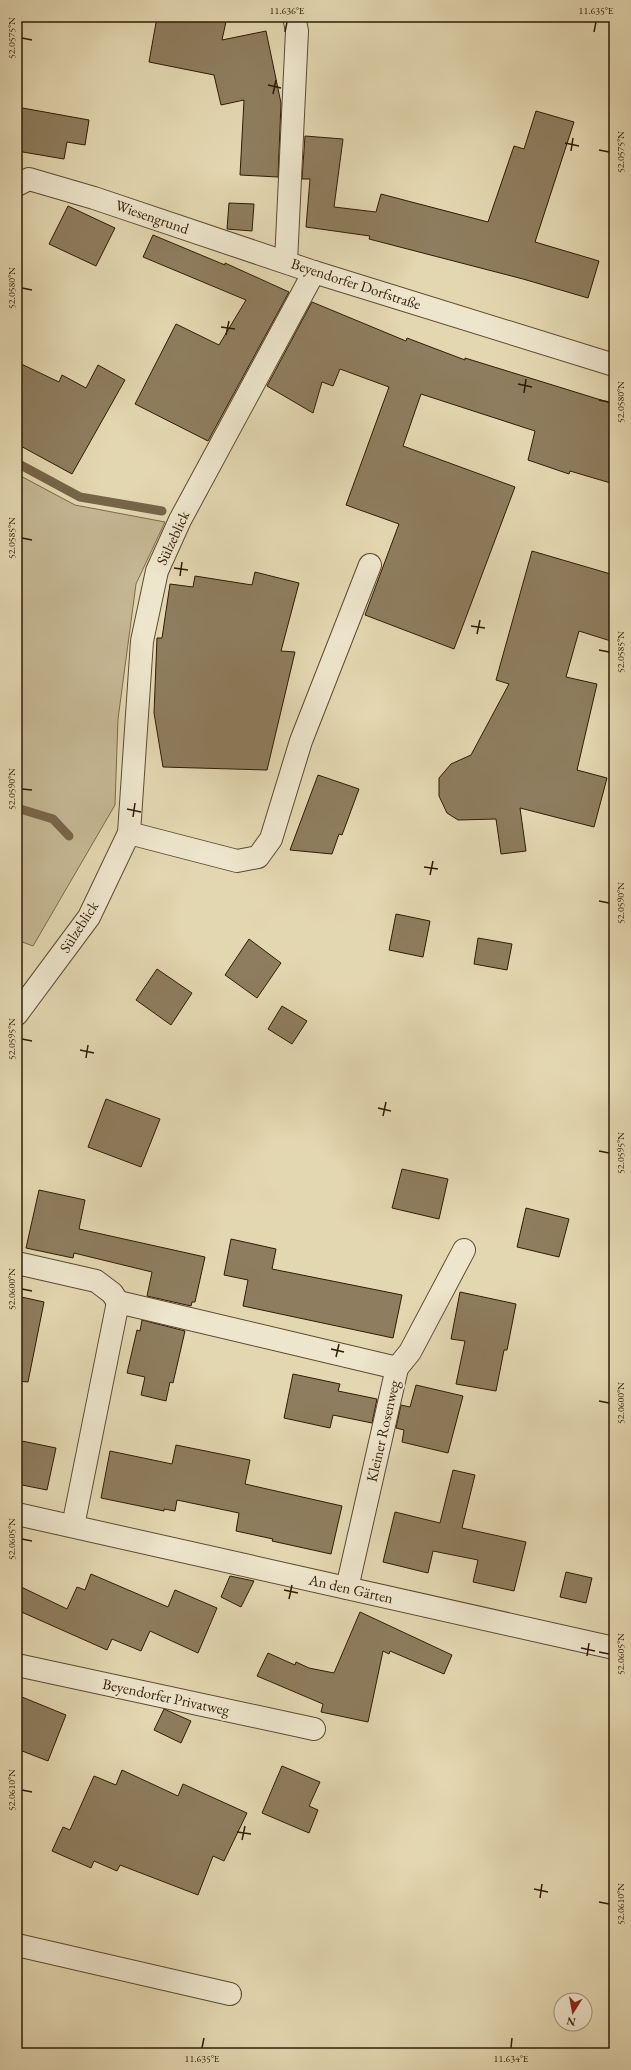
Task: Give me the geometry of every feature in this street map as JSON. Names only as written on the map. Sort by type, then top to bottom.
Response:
[{"type":"street","name":"Beyendorfer Dorfstraße","points":[[294,17],[297,31],[286,262],[614,365]]},
{"type":"street","name":"Wiesengrund","points":[[17,185],[29,179],[87,196],[286,262]]},
{"type":"street","name":"Sülzeblick","points":[[17,1014],[89,917],[130,834],[142,641],[157,570],[180,520],[314,272]]},
{"type":"street","points":[[130,834],[237,861],[258,857],[271,838],[301,741],[370,565]]},
{"type":"street","points":[[397,1368],[410,1352],[464,1250]]},
{"type":"street","points":[[17,1263],[96,1280],[112,1293],[118,1302],[73,1526]]},
{"type":"street","name":"Kleiner Rosenweg","points":[[118,1302],[397,1368],[347,1588]]},
{"type":"street","name":"An den Gärten","points":[[17,1514],[614,1648]]},
{"type":"street","name":"Beyendorfer Privatweg","points":[[17,1665],[314,1730]]},
{"type":"street","points":[[17,1945],[230,1994]]},
{"type":"shaded area","points":[[17,474],[75,505],[165,522],[136,584],[118,719],[115,805],[33,946],[17,940]]},
{"type":"building","points":[[157,17],[227,17],[222,40],[266,31],[281,103],[278,177],[240,175],[244,100],[221,105],[214,75],[149,62]]},
{"type":"building","points":[[17,107],[89,120],[85,145],[67,142],[64,159],[17,151]]},
{"type":"building","points":[[536,111],[574,122],[535,242],[599,261],[588,298],[523,279],[369,239],[370,236],[306,227],[310,179],[302,179],[305,136],[343,139],[334,207],[376,212],[381,194],[488,222],[514,146],[524,149]]},
{"type":"building","points":[[229,203],[254,204],[252,231],[227,229]]},
{"type":"building","points":[[68,206],[115,228],[96,266],[49,244]]},
{"type":"building","points":[[153,235],[225,265],[225,263],[289,292],[208,441],[135,404],[176,324],[219,345],[246,300],[143,257]]},
{"type":"building","points":[[312,302],[406,341],[407,338],[465,360],[465,358],[614,404],[614,484],[570,471],[569,474],[528,460],[535,431],[421,394],[403,446],[515,487],[454,649],[365,615],[399,524],[346,505],[389,387],[340,369],[333,386],[322,382],[313,413],[267,386]]},
{"type":"building","points":[[17,362],[59,382],[62,375],[86,388],[98,365],[125,380],[72,474],[17,444]]},
{"type":"building","points":[[532,551],[614,575],[614,642],[579,631],[566,677],[597,684],[577,770],[607,778],[594,827],[520,808],[526,851],[501,854],[496,819],[458,820],[447,813],[439,796],[439,778],[451,764],[471,755],[509,684],[496,680]]},
{"type":"building","points":[[255,572],[299,583],[281,651],[295,652],[267,770],[163,767],[154,713],[157,638],[162,638],[170,584],[193,587],[195,576],[252,585]]},
{"type":"building","points":[[318,775],[359,789],[342,835],[339,834],[332,854],[290,850]]},
{"type":"building","points":[[396,914],[430,921],[423,957],[389,950]]},
{"type":"building","points":[[478,938],[512,944],[507,970],[474,964]]},
{"type":"building","points":[[249,939],[281,963],[257,998],[225,975]]},
{"type":"building","points":[[157,969],[192,993],[171,1025],[136,1000]]},
{"type":"building","points":[[282,1006],[307,1021],[292,1044],[268,1029]]},
{"type":"building","points":[[106,1099],[160,1119],[141,1167],[88,1147]]},
{"type":"building","points":[[402,1169],[448,1179],[439,1219],[392,1208]]},
{"type":"building","points":[[39,1190],[85,1200],[79,1229],[205,1257],[195,1302],[192,1302],[191,1306],[147,1296],[152,1272],[74,1253],[73,1258],[26,1248]]},
{"type":"building","points":[[526,1208],[569,1219],[559,1257],[517,1247]]},
{"type":"building","points":[[231,1239],[276,1249],[272,1269],[402,1295],[393,1338],[243,1306],[248,1280],[224,1275]]},
{"type":"building","points":[[460,1292],[516,1304],[507,1350],[504,1350],[496,1391],[456,1384],[465,1341],[451,1339]]},
{"type":"building","points":[[17,1296],[44,1302],[28,1382],[17,1381]]},
{"type":"building","points":[[142,1320],[185,1331],[173,1383],[170,1382],[166,1401],[141,1395],[145,1377],[127,1373],[137,1330],[140,1331]]},
{"type":"building","points":[[293,1374],[340,1384],[338,1391],[377,1399],[372,1423],[333,1415],[330,1428],[284,1418]]},
{"type":"building","points":[[416,1385],[463,1396],[448,1453],[402,1442],[404,1430],[396,1428],[401,1405],[410,1407]]},
{"type":"building","points":[[17,1440],[56,1448],[47,1490],[17,1484]]},
{"type":"building","points":[[176,1445],[250,1460],[245,1484],[342,1506],[331,1554],[272,1541],[273,1539],[236,1531],[239,1513],[177,1500],[175,1511],[164,1509],[164,1511],[101,1498],[110,1451],[172,1464]]},
{"type":"building","points":[[453,1470],[475,1475],[462,1528],[526,1542],[514,1591],[473,1582],[478,1560],[433,1551],[428,1573],[383,1562],[395,1512],[440,1523]]},
{"type":"building","points":[[566,1572],[592,1578],[586,1603],[560,1597]]},
{"type":"building","points":[[91,1574],[168,1607],[175,1590],[217,1608],[198,1653],[150,1631],[141,1651],[112,1639],[107,1650],[17,1610],[17,1585],[67,1609],[77,1587],[85,1590]]},
{"type":"building","points":[[230,1576],[254,1581],[241,1607],[221,1597]]},
{"type":"building","points":[[360,1612],[452,1655],[444,1674],[390,1651],[389,1654],[383,1651],[368,1722],[321,1712],[323,1704],[257,1676],[268,1653],[295,1665],[296,1662],[309,1668],[334,1673]]},
{"type":"building","points":[[17,1695],[66,1715],[48,1761],[17,1749]]},
{"type":"building","points":[[164,1709],[191,1721],[181,1743],[154,1730]]},
{"type":"building","points":[[282,1766],[320,1782],[309,1806],[318,1810],[309,1833],[262,1813]]},
{"type":"building","points":[[122,1770],[178,1796],[183,1784],[247,1813],[224,1861],[213,1856],[198,1895],[120,1865],[117,1871],[94,1861],[91,1868],[52,1851],[63,1827],[70,1830],[94,1776],[116,1785]]},
{"type":"waterway","points":[[17,463],[80,497],[162,511]]},
{"type":"waterway","points":[[17,808],[53,819],[69,836]]}]
